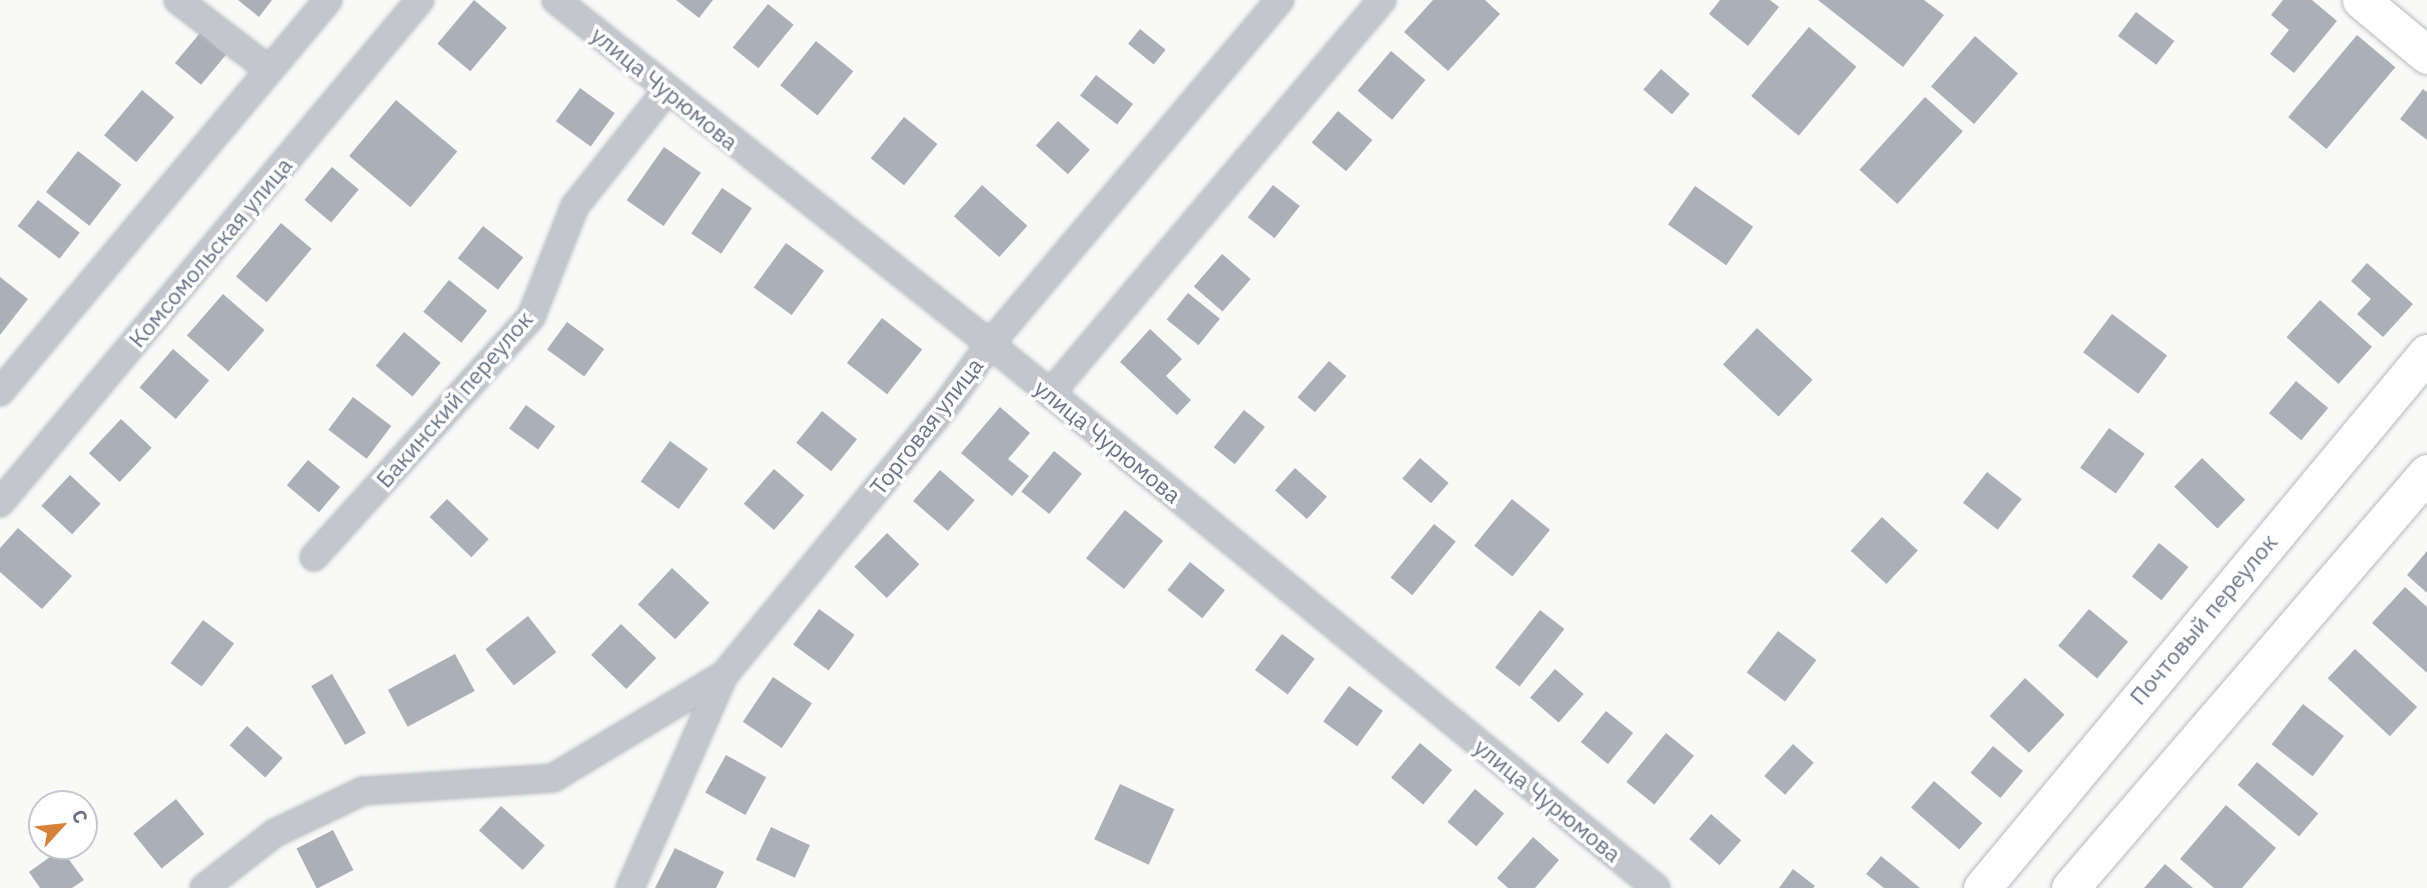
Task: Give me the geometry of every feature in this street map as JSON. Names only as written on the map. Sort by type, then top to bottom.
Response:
[{"type":"street","points":[[178,0],[268,69]]},
{"type":"street","points":[[0,392],[328,0]]},
{"type":"street","name":"Комсомольская улица","points":[[0,503],[420,0]]},
{"type":"street","name":"улица Чурюмова","points":[[556,0],[990,344],[1656,888]]},
{"type":"street","name":"Торговая улица","points":[[630,888],[723,675],[923,433],[990,344],[1280,0]]},
{"type":"street","points":[[1050,394],[1382,0]]},
{"type":"street","points":[[2361,0],[2427,55]]},
{"type":"street","name":"Бакинский переулок","points":[[314,558],[531,317],[575,206],[667,90]]},
{"type":"street","name":"Почтовый переулок","points":[[1982,888],[2427,353]]},
{"type":"street","points":[[2070,888],[2427,473]]},
{"type":"street","points":[[204,888],[275,833],[363,792],[553,778],[723,675]]},
{"type":"building","points":[[238,0],[272,0],[259,17]]},
{"type":"building","points":[[474,0],[507,28],[470,71],[437,44]]},
{"type":"building","points":[[676,0],[713,0],[699,18]]},
{"type":"building","points":[[1433,0],[1485,0],[1500,14],[1448,71],[1404,32]]},
{"type":"building","points":[[1720,0],[1770,0],[1779,7],[1748,46],[1709,14]]},
{"type":"building","points":[[1818,0],[1924,0],[1944,15],[1903,67]]},
{"type":"building","points":[[2283,0],[2312,0],[2337,21],[2294,73],[2270,54],[2289,30],[2271,15]]},
{"type":"building","points":[[768,4],[794,25],[758,68],[733,48]]},
{"type":"building","points":[[2136,12],[2174,41],[2156,65],[2118,36]]},
{"type":"building","points":[[1809,27],[1856,67],[1799,136],[1751,96]]},
{"type":"building","points":[[1140,29],[1166,50],[1154,65],[1128,44]]},
{"type":"building","points":[[200,33],[226,55],[201,85],[175,63]]},
{"type":"building","points":[[2357,35],[2395,67],[2327,149],[2288,117]]},
{"type":"building","points":[[1975,36],[2018,73],[1974,124],[1931,87]]},
{"type":"building","points":[[816,41],[853,71],[817,116],[780,85]]},
{"type":"building","points":[[1391,51],[1425,80],[1392,120],[1358,91]]},
{"type":"building","points":[[1661,69],[1690,94],[1672,114],[1643,89]]},
{"type":"building","points":[[1096,75],[1133,104],[1117,124],[1080,95]]},
{"type":"building","points":[[580,88],[615,113],[591,146],[556,121]]},
{"type":"building","points":[[2423,89],[2427,92],[2427,140],[2400,119]]},
{"type":"building","points":[[142,90],[174,117],[136,162],[104,135]]},
{"type":"building","points":[[1925,97],[1963,131],[1897,204],[1859,170]]},
{"type":"building","points":[[396,100],[457,151],[410,207],[349,156]]},
{"type":"building","points":[[1338,111],[1372,140],[1346,171],[1312,142]]},
{"type":"building","points":[[904,117],[937,144],[904,185],[871,158]]},
{"type":"building","points":[[1058,121],[1090,150],[1068,174],[1036,146]]},
{"type":"building","points":[[664,147],[701,173],[664,226],[627,200]]},
{"type":"building","points":[[78,151],[121,185],[89,226],[46,192]]},
{"type":"building","points":[[332,167],[359,189],[331,222],[304,200]]},
{"type":"building","points":[[982,185],[1027,226],[999,257],[954,216]]},
{"type":"building","points":[[1273,185],[1300,206],[1275,238],[1248,217]]},
{"type":"building","points":[[1695,186],[1753,227],[1726,265],[1668,225]]},
{"type":"building","points":[[722,188],[752,208],[721,254],[691,234]]},
{"type":"building","points":[[38,200],[80,233],[59,259],[18,226]]},
{"type":"building","points":[[281,223],[312,249],[267,302],[236,277]]},
{"type":"building","points":[[483,226],[523,257],[498,290],[458,258]]},
{"type":"building","points":[[786,243],[824,271],[792,315],[754,287]]},
{"type":"building","points":[[1222,254],[1251,279],[1222,311],[1194,286]]},
{"type":"building","points":[[2367,263],[2413,304],[2383,337],[2357,314],[2371,299],[2351,281]]},
{"type":"building","points":[[0,277],[28,299],[0,335]]},
{"type":"building","points":[[449,280],[487,311],[461,343],[423,312]]},
{"type":"building","points":[[1188,293],[1220,319],[1198,345],[1167,319]]},
{"type":"building","points":[[223,294],[265,330],[228,372],[187,336]]},
{"type":"building","points":[[2320,300],[2372,347],[2339,384],[2287,337]]},
{"type":"building","points":[[2112,314],[2167,356],[2138,394],[2083,352]]},
{"type":"building","points":[[882,318],[922,349],[887,394],[847,363]]},
{"type":"building","points":[[567,322],[604,349],[584,377],[547,350]]},
{"type":"building","points":[[1757,328],[1813,380],[1778,416],[1723,365]]},
{"type":"building","points":[[1150,329],[1182,359],[1166,376],[1191,400],[1177,415],[1120,362]]},
{"type":"building","points":[[404,332],[441,363],[412,397],[376,366]]},
{"type":"building","points":[[173,349],[209,380],[176,419],[140,387]]},
{"type":"building","points":[[1329,361],[1346,376],[1315,412],[1298,397]]},
{"type":"building","points":[[2296,381],[2328,408],[2301,440],[2269,413]]},
{"type":"building","points":[[353,397],[391,426],[367,459],[328,430]]},
{"type":"building","points":[[526,405],[555,426],[538,450],[509,428]]},
{"type":"building","points":[[1000,407],[1030,433],[1008,459],[1029,476],[1012,496],[961,453]]},
{"type":"building","points":[[1244,410],[1265,427],[1235,464],[1214,447]]},
{"type":"building","points":[[822,411],[857,439],[831,471],[796,443]]},
{"type":"building","points":[[121,419],[152,448],[120,482],[89,453]]},
{"type":"building","points":[[2109,428],[2145,454],[2116,494],[2080,468]]},
{"type":"building","points":[[670,441],[708,469],[679,509],[641,481]]},
{"type":"building","points":[[1054,451],[1082,474],[1049,514],[1021,491]]},
{"type":"building","points":[[1420,458],[1449,483],[1431,503],[1402,478]]},
{"type":"building","points":[[2202,458],[2245,500],[2217,528],[2174,487]]},
{"type":"building","points":[[308,460],[340,487],[319,512],[287,485]]},
{"type":"building","points":[[1295,468],[1327,497],[1307,519],[1275,490]]},
{"type":"building","points":[[774,469],[804,495],[774,530],[744,504]]},
{"type":"building","points":[[940,470],[975,500],[948,531],[913,501]]},
{"type":"building","points":[[1987,472],[2022,499],[1998,530],[1963,503]]},
{"type":"building","points":[[70,475],[101,504],[72,534],[41,506]]},
{"type":"building","points":[[447,499],[489,539],[471,557],[430,517]]},
{"type":"building","points":[[1512,499],[1550,530],[1512,576],[1474,546]]},
{"type":"building","points":[[1125,510],[1163,541],[1124,589],[1086,558]]},
{"type":"building","points":[[1882,517],[1918,550],[1886,584],[1851,551]]},
{"type":"building","points":[[1434,524],[1456,542],[1412,595],[1391,578]]},
{"type":"building","points":[[18,528],[72,576],[42,609],[0,572],[0,548]]},
{"type":"building","points":[[887,533],[919,564],[887,598],[854,567]]},
{"type":"building","points":[[2159,543],[2189,567],[2161,600],[2132,576]]},
{"type":"building","points":[[2427,551],[2427,593],[2407,575]]},
{"type":"building","points":[[1190,562],[1225,590],[1202,618],[1167,590]]},
{"type":"building","points":[[672,568],[709,603],[675,639],[638,605]]},
{"type":"building","points":[[2405,587],[2427,607],[2427,673],[2372,623]]},
{"type":"building","points":[[819,609],[855,635],[829,670],[793,645]]},
{"type":"building","points":[[2089,609],[2128,642],[2097,679],[2058,646]]},
{"type":"building","points":[[1540,610],[1564,629],[1519,687],[1495,668]]},
{"type":"building","points":[[528,616],[556,652],[514,685],[485,649]]},
{"type":"building","points":[[203,620],[234,643],[202,687],[171,663]]},
{"type":"building","points":[[621,624],[656,658],[626,689],[591,655]]},
{"type":"building","points":[[1778,631],[1816,660],[1785,701],[1747,673]]},
{"type":"building","points":[[1282,634],[1315,659],[1288,695],[1255,670]]},
{"type":"building","points":[[2355,649],[2417,707],[2390,736],[2328,678]]},
{"type":"building","points":[[455,654],[475,691],[408,727],[388,690]]},
{"type":"building","points":[[1555,669],[1584,694],[1559,723],[1530,698]]},
{"type":"building","points":[[332,674],[366,733],[345,745],[311,686]]},
{"type":"building","points":[[773,677],[812,703],[782,748],[743,722]]},
{"type":"building","points":[[2025,678],[2064,715],[2029,753],[1990,716]]},
{"type":"building","points":[[1349,686],[1383,711],[1357,746],[1323,722]]},
{"type":"building","points":[[2303,704],[2344,736],[2313,776],[2272,744]]},
{"type":"building","points":[[1606,711],[1633,733],[1608,764],[1581,742]]},
{"type":"building","points":[[247,726],[283,758],[265,777],[230,745]]},
{"type":"building","points":[[1666,733],[1694,756],[1654,805],[1626,782]]},
{"type":"building","points":[[1420,743],[1452,770],[1423,804],[1391,777]]},
{"type":"building","points":[[1793,744],[1814,763],[1785,795],[1764,776]]},
{"type":"building","points":[[1993,746],[2023,771],[2000,798],[1971,773]]},
{"type":"building","points":[[726,755],[766,777],[745,815],[705,793]]},
{"type":"building","points":[[2257,762],[2318,813],[2299,836],[2238,785]]},
{"type":"building","points":[[1934,781],[1982,823],[1959,849],[1911,807]]},
{"type":"building","points":[[1120,784],[1174,809],[1149,865],[1094,839]]},
{"type":"building","points":[[1475,789],[1504,813],[1476,846],[1447,822]]},
{"type":"building","points":[[176,799],[204,834],[162,869],[133,834]]},
{"type":"building","points":[[2226,805],[2276,848],[2242,888],[2214,888],[2180,859]]},
{"type":"building","points":[[501,806],[545,845],[523,870],[479,831]]},
{"type":"building","points":[[1711,814],[1741,840],[1720,865],[1689,839]]},
{"type":"building","points":[[771,827],[810,845],[795,878],[756,860]]},
{"type":"building","points":[[333,830],[353,870],[317,888],[296,849]]},
{"type":"building","points":[[1533,837],[1559,860],[1535,888],[1508,888],[1497,878]]},
{"type":"building","points":[[675,848],[724,872],[716,888],[655,888]]},
{"type":"building","points":[[1881,856],[1920,888],[1884,888],[1866,874]]},
{"type":"building","points":[[46,860],[69,860],[84,880],[72,888],[40,888],[29,872]]},
{"type":"building","points":[[2165,864],[2193,888],[2144,888]]},
{"type":"building","points":[[1793,869],[1815,886],[1779,888]]}]
